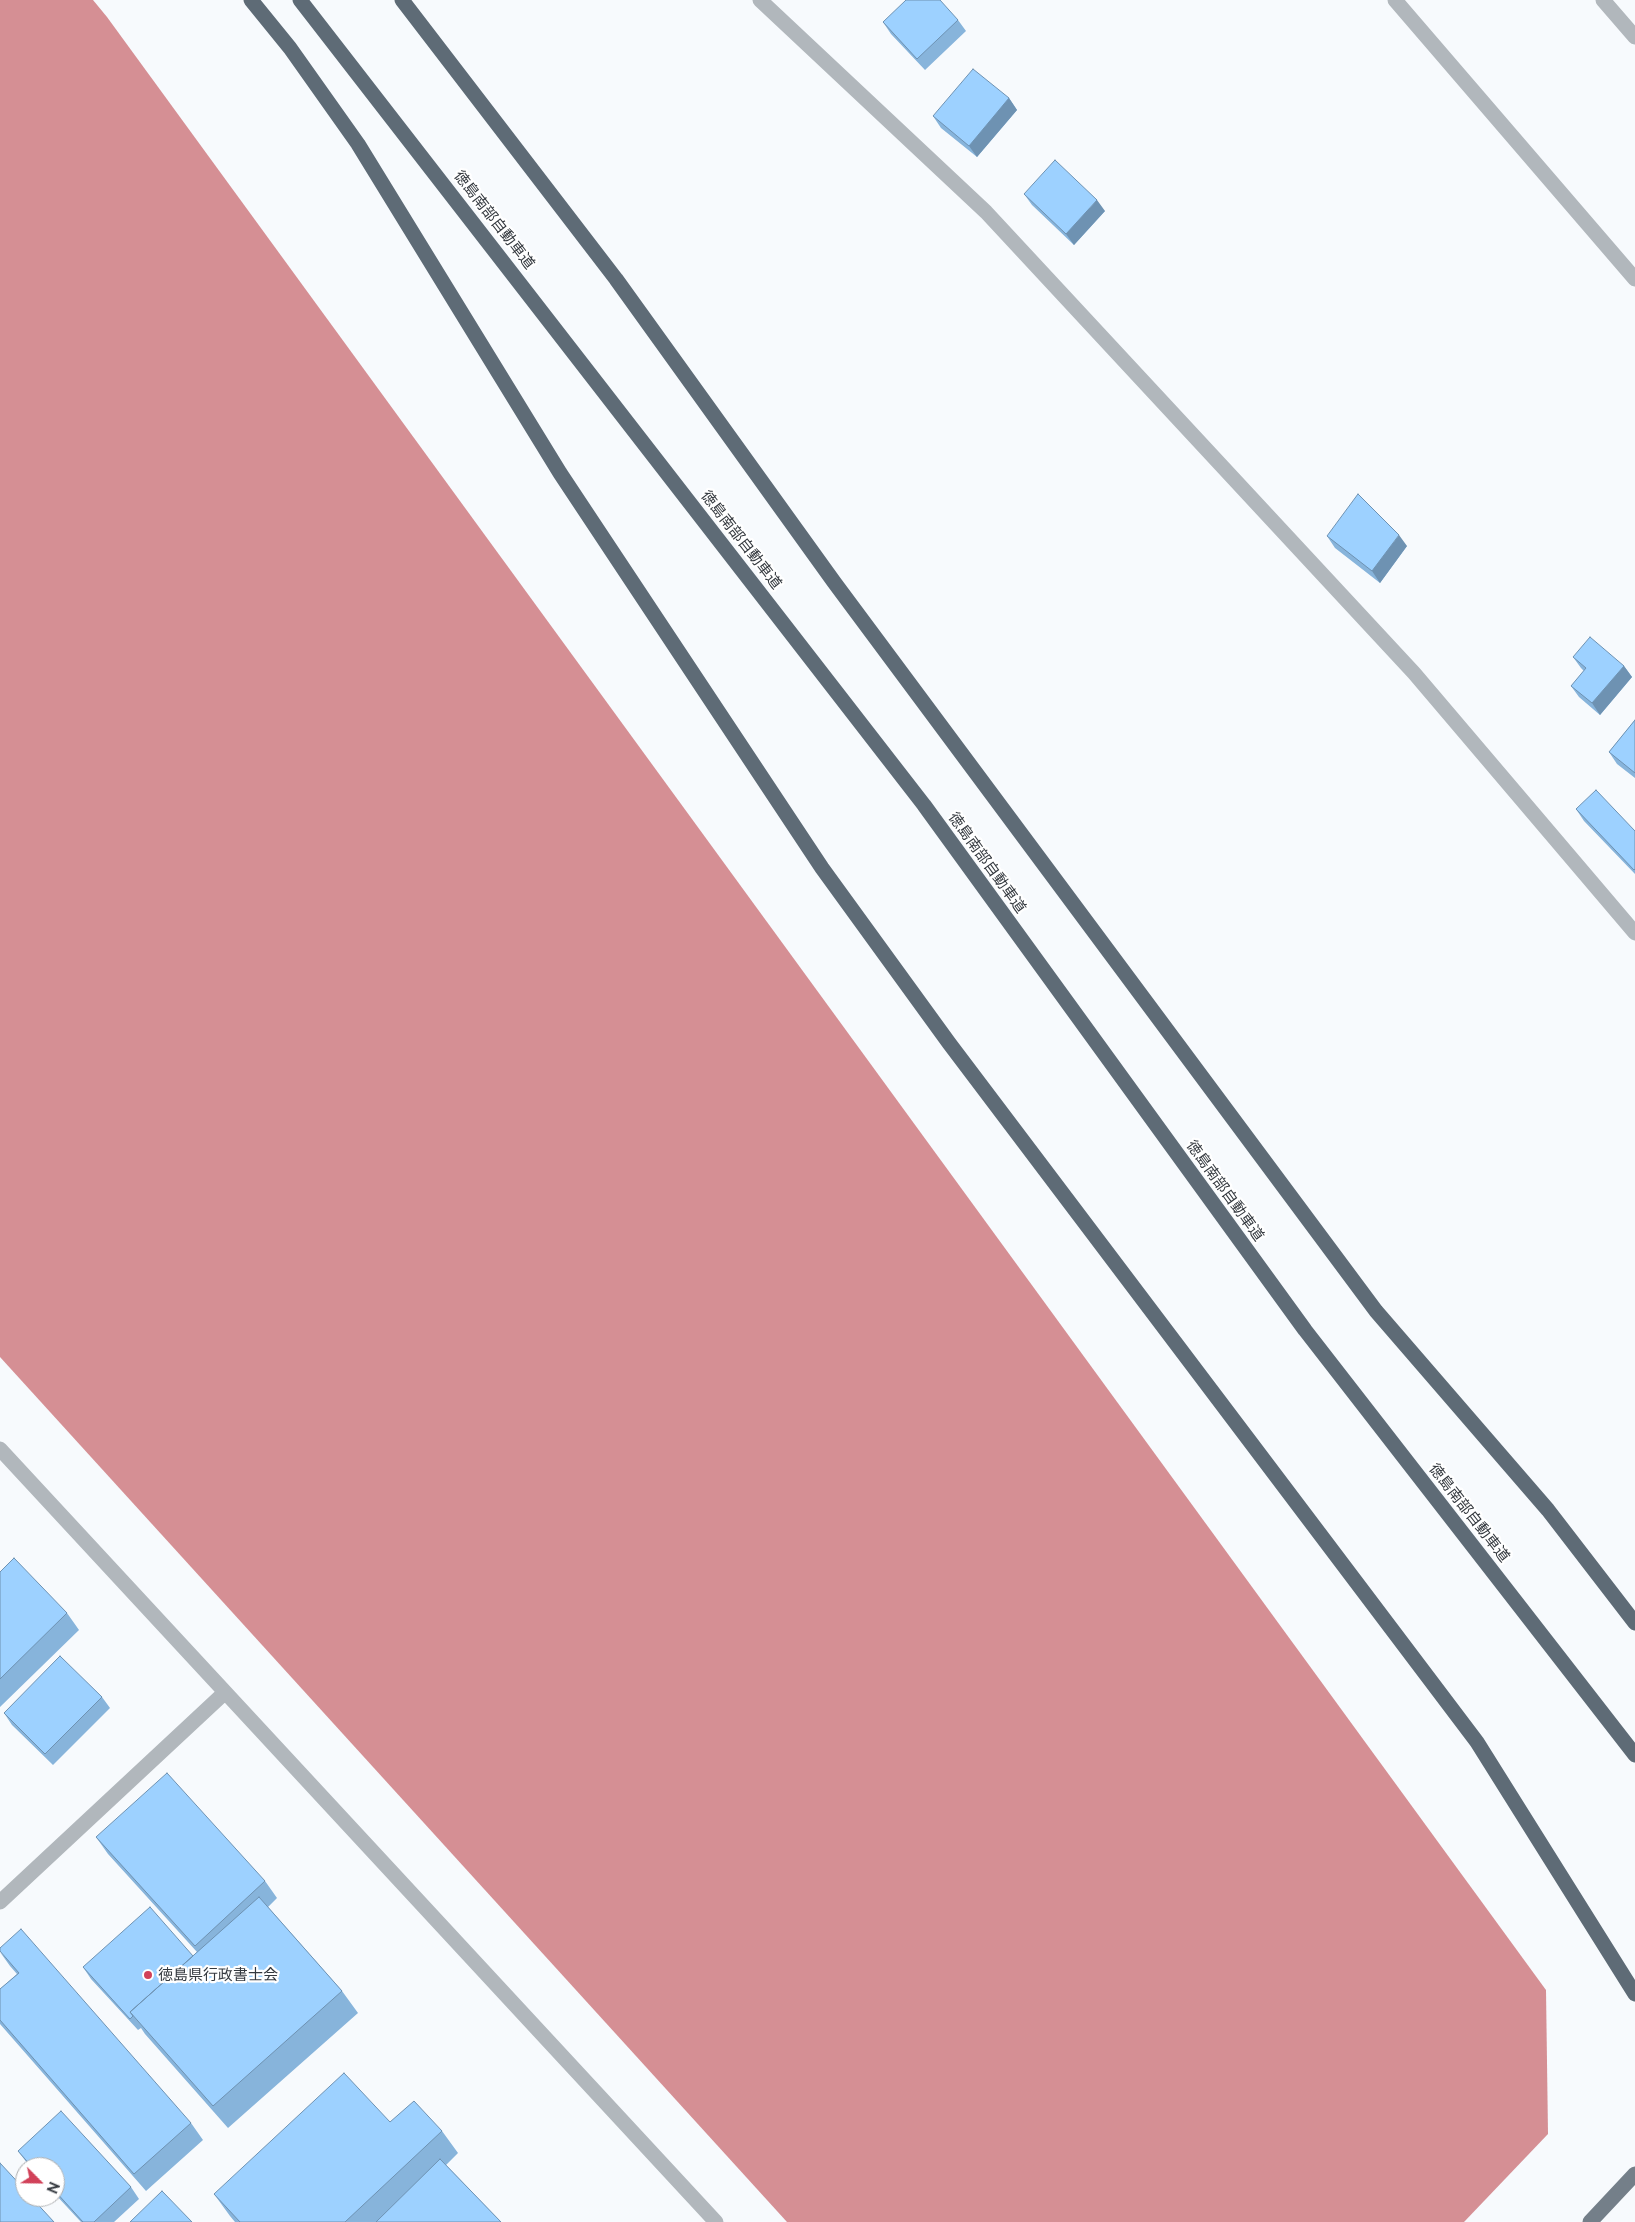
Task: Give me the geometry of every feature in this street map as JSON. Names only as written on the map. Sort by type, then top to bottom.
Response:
[{"type":"highway","points":[[251,0],[290,48],[358,144],[560,473],[822,868],[950,1043],[1476,1742],[1635,1994]]},
{"type":"highway","name":"徳島南部自動車道","points":[[300,0],[924,805],[1305,1330],[1635,1755]]},
{"type":"highway","points":[[402,0],[616,279],[834,582],[1376,1312],[1548,1510],[1635,1623]]},
{"type":"main road","points":[[1590,2222],[1635,2174]]},
{"type":"street","points":[[760,0],[986,212],[1414,673],[1635,933]]},
{"type":"street","points":[[1395,0],[1635,280]]},
{"type":"street","points":[[1603,0],[1635,37]]},
{"type":"street","points":[[0,1449],[716,2222]]},
{"type":"street","points":[[0,1459],[220,1697],[712,2222]]},
{"type":"street","points":[[0,1902],[220,1697]]},
{"type":"shaded area","points":[[0,0],[93,0],[107,17],[1546,1990],[1548,2134],[1464,2222],[787,2222],[0,1357]]},
{"type":"building","points":[[906,0],[940,0],[958,20],[917,59],[883,22]]},
{"type":"building","points":[[973,69],[1009,98],[969,146],[933,116]]},
{"type":"building","points":[[1055,160],[1097,200],[1066,234],[1024,194]]},
{"type":"building","points":[[1358,494],[1399,535],[1372,571],[1327,536]]},
{"type":"building","points":[[1590,637],[1624,666],[1592,703],[1571,686],[1586,668],[1573,657]]},
{"type":"building","points":[[1635,720],[1635,773],[1609,752]]},
{"type":"building","points":[[1596,790],[1635,831],[1634,870],[1576,809]]},
{"type":"building","points":[[14,1558],[67,1613],[0,1679],[0,1572]]},
{"type":"building","points":[[60,1656],[102,1697],[45,1754],[4,1713]]},
{"type":"building","points":[[167,1773],[265,1881],[195,1946],[96,1837]]},
{"type":"building","points":[[259,1897],[342,1991],[213,2106],[130,2012]]},
{"type":"building","name":"徳島県行政書士会","points":[[150,1907],[193,1956],[130,2012],[133,2016],[130,2019],[83,1967]]},
{"type":"building","points":[[21,1929],[191,2123],[134,2174],[0,2020],[0,1989],[19,1973],[0,1951],[0,1948]]},
{"type":"building","points":[[344,2073],[390,2122],[414,2101],[442,2131],[345,2222],[240,2222],[214,2194]]},
{"type":"building","points":[[61,2111],[131,2187],[94,2222],[83,2222],[65,2202],[65,2157],[23,2157],[18,2151]]},
{"type":"building","points":[[440,2159],[501,2222],[376,2222]]},
{"type":"building","points":[[0,2163],[15,2179],[15,2207],[40,2207],[54,2222],[0,2222]]},
{"type":"building","points":[[162,2191],[192,2222],[130,2222]]},
{"type":"place","name":"徳島県行政書士会","points":[[148,1975]]}]
